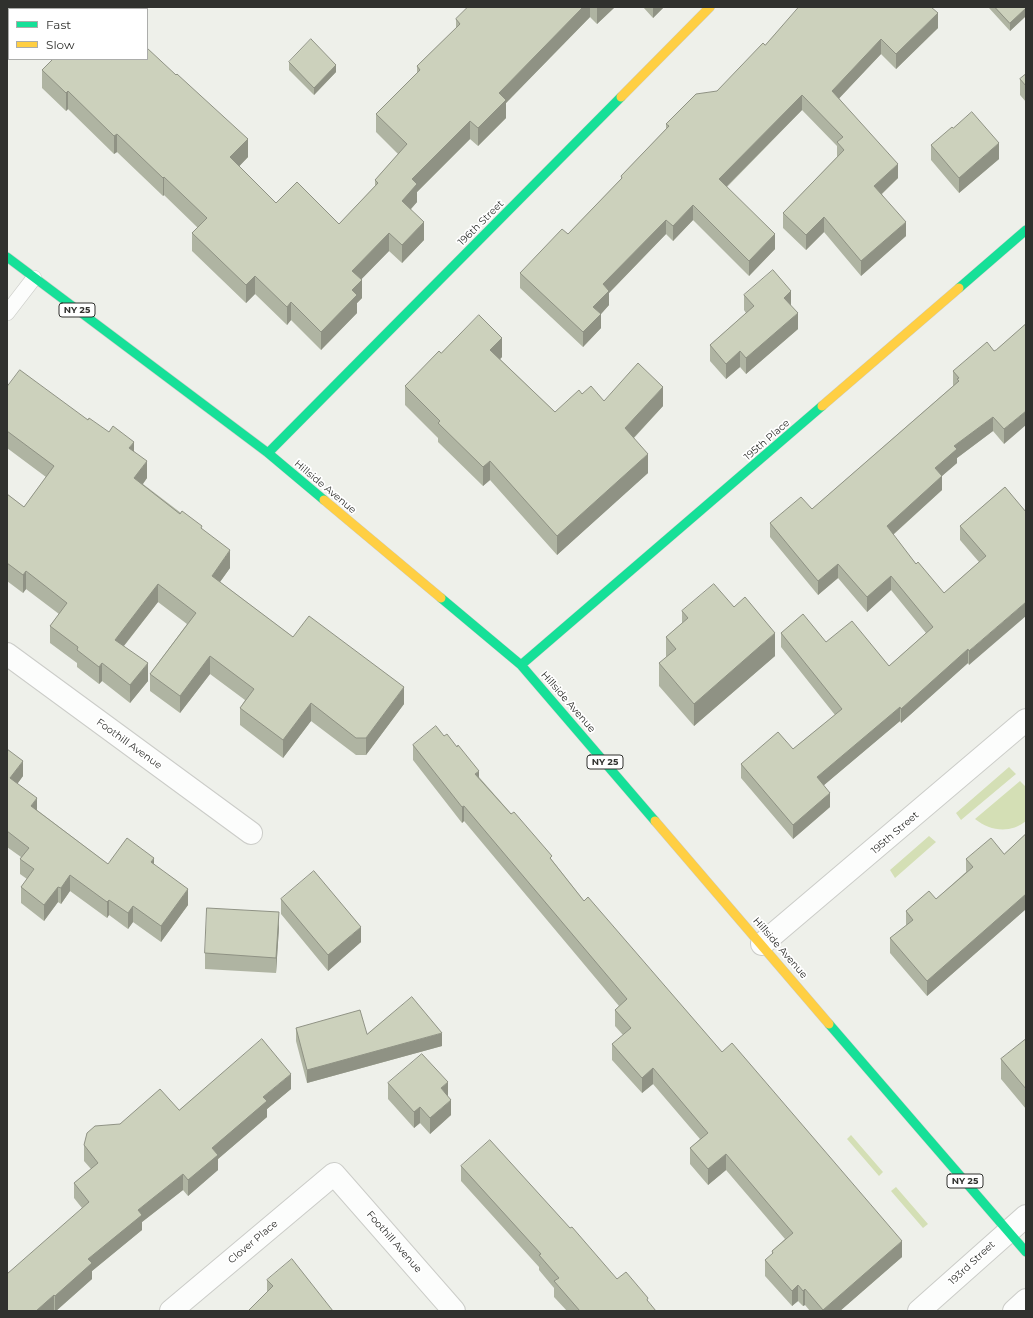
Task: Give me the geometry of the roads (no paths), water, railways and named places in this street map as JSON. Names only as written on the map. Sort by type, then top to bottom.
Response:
[{"type":"main road","name":"196th Street","points":[[268,453],[710,7]]},
{"type":"main road","name":"195th Place","points":[[521,665],[1026,230]]},
{"type":"main road","name":"Hillside Avenue","points":[[7,257],[268,453],[521,665],[1026,1252]]},
{"type":"street","name":"Foothill Avenue","points":[[7,654],[251,833]]},
{"type":"street","name":"195th Street","points":[[762,944],[1026,720]]},
{"type":"street","name":"Foothill Avenue","points":[[334,1174],[454,1311]]},
{"type":"street","name":"Clover Place","points":[[172,1311],[334,1174]]},
{"type":"street","name":"193rd Street","points":[[919,1311],[1008,1230],[1026,1216]]},
{"type":"street","points":[[1014,1311],[1026,1300]]},
{"type":"lane","points":[[7,313],[34,278]]}]
